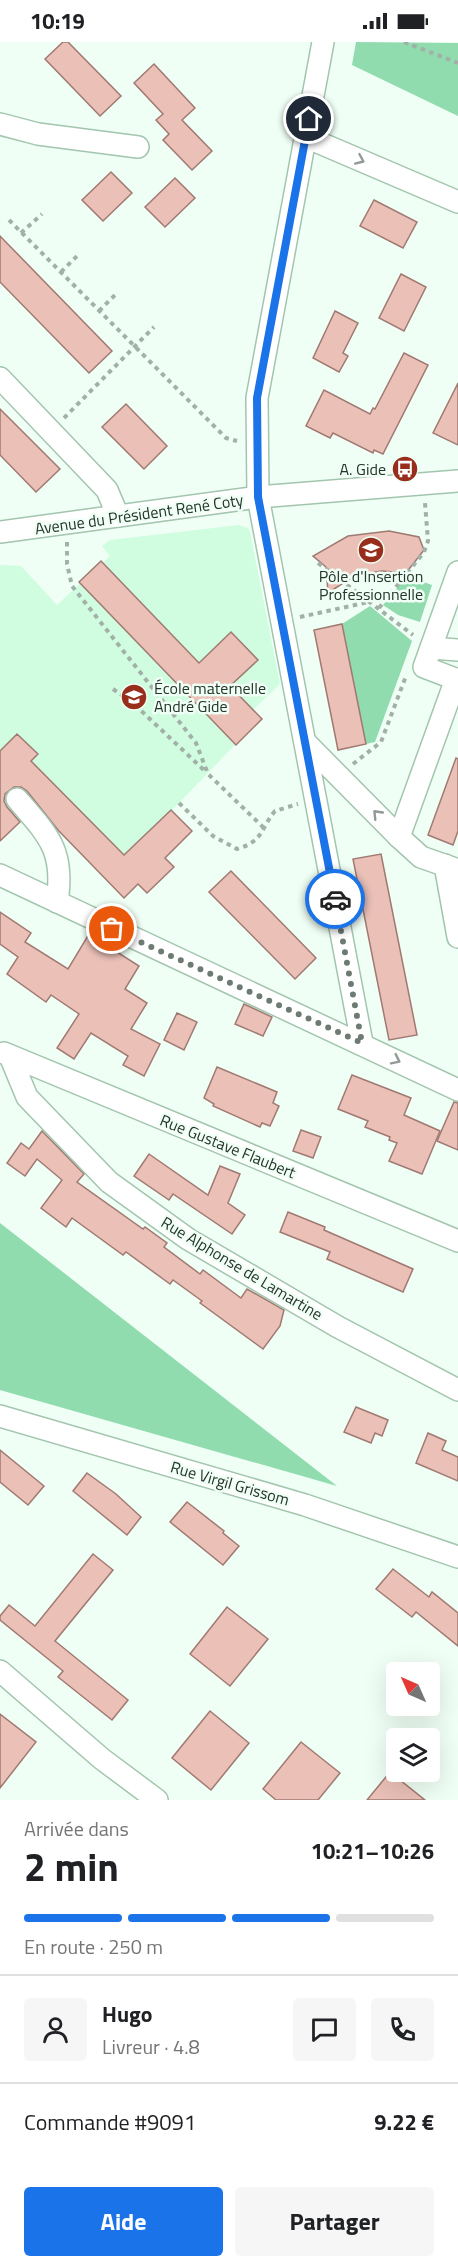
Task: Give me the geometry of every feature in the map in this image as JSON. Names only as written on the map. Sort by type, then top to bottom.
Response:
[{"type":"street","points":[[323,42],[257,398],[258,497],[362,1043]]},
{"type":"street","points":[[0,124],[38,134],[138,147]]},
{"type":"street","points":[[306,137],[458,202]]},
{"type":"street","points":[[0,378],[107,490],[118,516]]},
{"type":"street","name":"Avenue du Président René Coty","points":[[0,532],[258,497],[458,481]]},
{"type":"street","points":[[399,837],[457,680],[424,667],[458,572]]},
{"type":"street","points":[[431,648],[458,650]]},
{"type":"street","points":[[305,742],[421,857],[452,867],[458,937]]},
{"type":"street","points":[[17,799],[43,829],[58,860],[60,878],[57,902]]},
{"type":"street","points":[[0,875],[458,1090]]},
{"type":"street","name":"Rue Gustave Flaubert","points":[[5,1053],[458,1241]]},
{"type":"street","name":"Rue Alphonse de Lamartine","points":[[5,1053],[27,1096],[110,1182],[188,1239],[338,1326],[458,1390]]},
{"type":"street","name":"Rue Virgil Grissom","points":[[0,1416],[305,1505],[458,1557]]},
{"type":"street","points":[[0,1671],[102,1759],[158,1800]]},
{"type":"path","points":[[404,42],[458,63]]},
{"type":"path","points":[[21,233],[42,214]]},
{"type":"path","points":[[9,220],[226,438],[258,446]]},
{"type":"path","points":[[61,272],[80,253]]},
{"type":"path","points":[[99,311],[118,291]]},
{"type":"path","points":[[51,431],[154,327]]},
{"type":"path","points":[[379,608],[427,546],[424,483]]},
{"type":"path","points":[[67,523],[67,564],[72,586],[196,743],[207,774]]},
{"type":"path","points":[[318,563],[431,648]]},
{"type":"path","points":[[282,621],[370,602]]},
{"type":"path","points":[[338,776],[381,741],[408,670]]},
{"type":"path","points":[[113,688],[134,704],[265,829]]},
{"type":"path","points":[[179,803],[213,836],[237,849],[259,839],[270,817],[279,808],[316,800]]},
{"type":"shaded area","name":"École maternelle André Gide","points":[[239,525],[248,528],[250,532],[280,684],[254,709],[259,720],[108,872],[6,773],[0,778],[0,565],[21,566],[57,605],[110,556],[102,546],[110,540]]},
{"type":"green space","points":[[356,42],[458,43],[458,116],[352,65]]},
{"type":"green space","points":[[407,576],[432,585],[420,622],[398,615],[383,605]]},
{"type":"green space","points":[[370,606],[412,641],[375,742],[366,744],[342,624]]},
{"type":"green space","points":[[0,1223],[337,1486],[0,1390]]},
{"type":"building","points":[[63,42],[68,42],[121,96],[100,116],[45,59]]},
{"type":"building","points":[[154,64],[195,108],[182,120],[212,151],[192,170],[163,140],[169,134],[156,120],[163,114],[134,83]]},
{"type":"building","points":[[111,172],[132,193],[103,221],[82,200]]},
{"type":"building","points":[[175,178],[195,198],[165,227],[145,207]]},
{"type":"building","points":[[374,200],[417,222],[403,248],[360,226]]},
{"type":"building","points":[[0,236],[112,351],[89,373],[0,282]]},
{"type":"building","points":[[401,274],[426,287],[404,331],[379,318]]},
{"type":"building","points":[[335,311],[358,323],[343,353],[348,356],[339,372],[313,358]]},
{"type":"building","points":[[404,353],[428,365],[383,454],[374,450],[373,453],[333,433],[330,438],[306,426],[324,390],[370,414],[373,408],[375,409]]},
{"type":"building","points":[[458,383],[458,445],[433,433]]},
{"type":"building","points":[[126,404],[167,446],[144,469],[102,427]]},
{"type":"building","points":[[0,409],[60,469],[36,492],[0,455]]},
{"type":"building","points":[[389,531],[419,537],[424,550],[406,573],[382,571],[364,574],[348,580],[328,593],[326,567],[313,556],[348,536]]},
{"type":"building","points":[[101,561],[199,663],[231,632],[258,660],[230,686],[262,719],[236,745],[79,582]]},
{"type":"building","points":[[342,624],[366,744],[338,750],[314,630]]},
{"type":"building","points":[[17,734],[38,754],[31,761],[124,855],[171,810],[192,831],[165,858],[174,867],[147,893],[138,884],[124,898],[58,830],[27,791],[21,787],[14,787],[5,794],[4,801],[7,807],[20,822],[0,841],[0,751]]},
{"type":"building","points":[[456,758],[458,759],[458,831],[453,845],[428,835]]},
{"type":"building","points":[[381,854],[417,1035],[389,1040],[353,859]]},
{"type":"building","points":[[231,871],[316,958],[295,979],[209,892]]},
{"type":"building","points":[[0,912],[31,933],[25,942],[68,969],[89,934],[139,966],[125,989],[147,1003],[131,1029],[160,1044],[144,1076],[123,1065],[128,1056],[91,1033],[74,1059],[57,1048],[79,1014],[51,995],[46,1002],[7,974],[18,957],[0,944]]},
{"type":"building","points":[[244,1004],[272,1017],[263,1036],[235,1024]]},
{"type":"building","points":[[177,1013],[197,1022],[184,1050],[164,1040]]},
{"type":"building","points":[[217,1067],[277,1092],[273,1103],[279,1106],[270,1126],[262,1123],[260,1127],[213,1106],[214,1104],[204,1098]]},
{"type":"building","points":[[352,1075],[411,1098],[404,1115],[440,1131],[422,1174],[389,1161],[397,1143],[389,1140],[390,1137],[365,1127],[368,1121],[338,1109]]},
{"type":"building","points":[[454,1102],[458,1103],[458,1150],[437,1141]]},
{"type":"building","points":[[301,1130],[321,1137],[313,1158],[293,1151]]},
{"type":"building","points":[[42,1131],[84,1174],[77,1182],[143,1229],[145,1227],[167,1243],[164,1247],[200,1274],[203,1270],[241,1298],[247,1289],[284,1310],[280,1326],[263,1349],[200,1303],[202,1301],[173,1280],[170,1284],[126,1252],[123,1255],[72,1218],[66,1227],[41,1208],[62,1180],[37,1159],[25,1176],[7,1163],[21,1143],[29,1149]]},
{"type":"building","points":[[149,1154],[208,1195],[220,1166],[240,1174],[228,1203],[245,1215],[232,1234],[173,1194],[169,1200],[134,1176]]},
{"type":"building","points":[[288,1212],[413,1269],[403,1292],[327,1259],[330,1252],[280,1232]]},
{"type":"building","points":[[356,1407],[388,1420],[382,1436],[375,1433],[371,1443],[344,1432]]},
{"type":"building","points":[[428,1433],[446,1441],[442,1450],[458,1457],[458,1481],[416,1463]]},
{"type":"building","points":[[0,1450],[44,1486],[28,1505],[0,1482]]},
{"type":"building","points":[[87,1473],[116,1494],[141,1517],[127,1535],[73,1491]]},
{"type":"building","points":[[187,1502],[239,1546],[223,1565],[170,1522]]},
{"type":"building","points":[[93,1554],[113,1570],[55,1641],[128,1700],[112,1720],[58,1677],[63,1671],[0,1620],[0,1616],[9,1605],[35,1626]]},
{"type":"building","points":[[393,1569],[429,1597],[432,1592],[458,1613],[458,1646],[416,1612],[412,1617],[376,1589]]},
{"type":"building","points":[[227,1607],[268,1639],[230,1686],[190,1654]]},
{"type":"building","points":[[210,1711],[249,1743],[211,1790],[172,1758]]},
{"type":"building","points":[[0,1714],[36,1742],[0,1788]]},
{"type":"building","points":[[301,1742],[340,1773],[318,1800],[276,1800],[263,1789]]},
{"type":"building","points":[[386,1777],[386,1782],[402,1782],[425,1800],[367,1800]]},
{"type":"way so far","points":[[112,929],[362,1043],[335,899]]},
{"type":"place","name":"A. Gide","points":[[405,469]]},
{"type":"place","name":"Pôle d'Insertion Professionnelle","points":[[371,550]]},
{"type":"place","name":"École maternelle André Gide","points":[[134,697]]},
{"type":"route","points":[[309,119],[257,398],[258,497],[335,899]]}]
